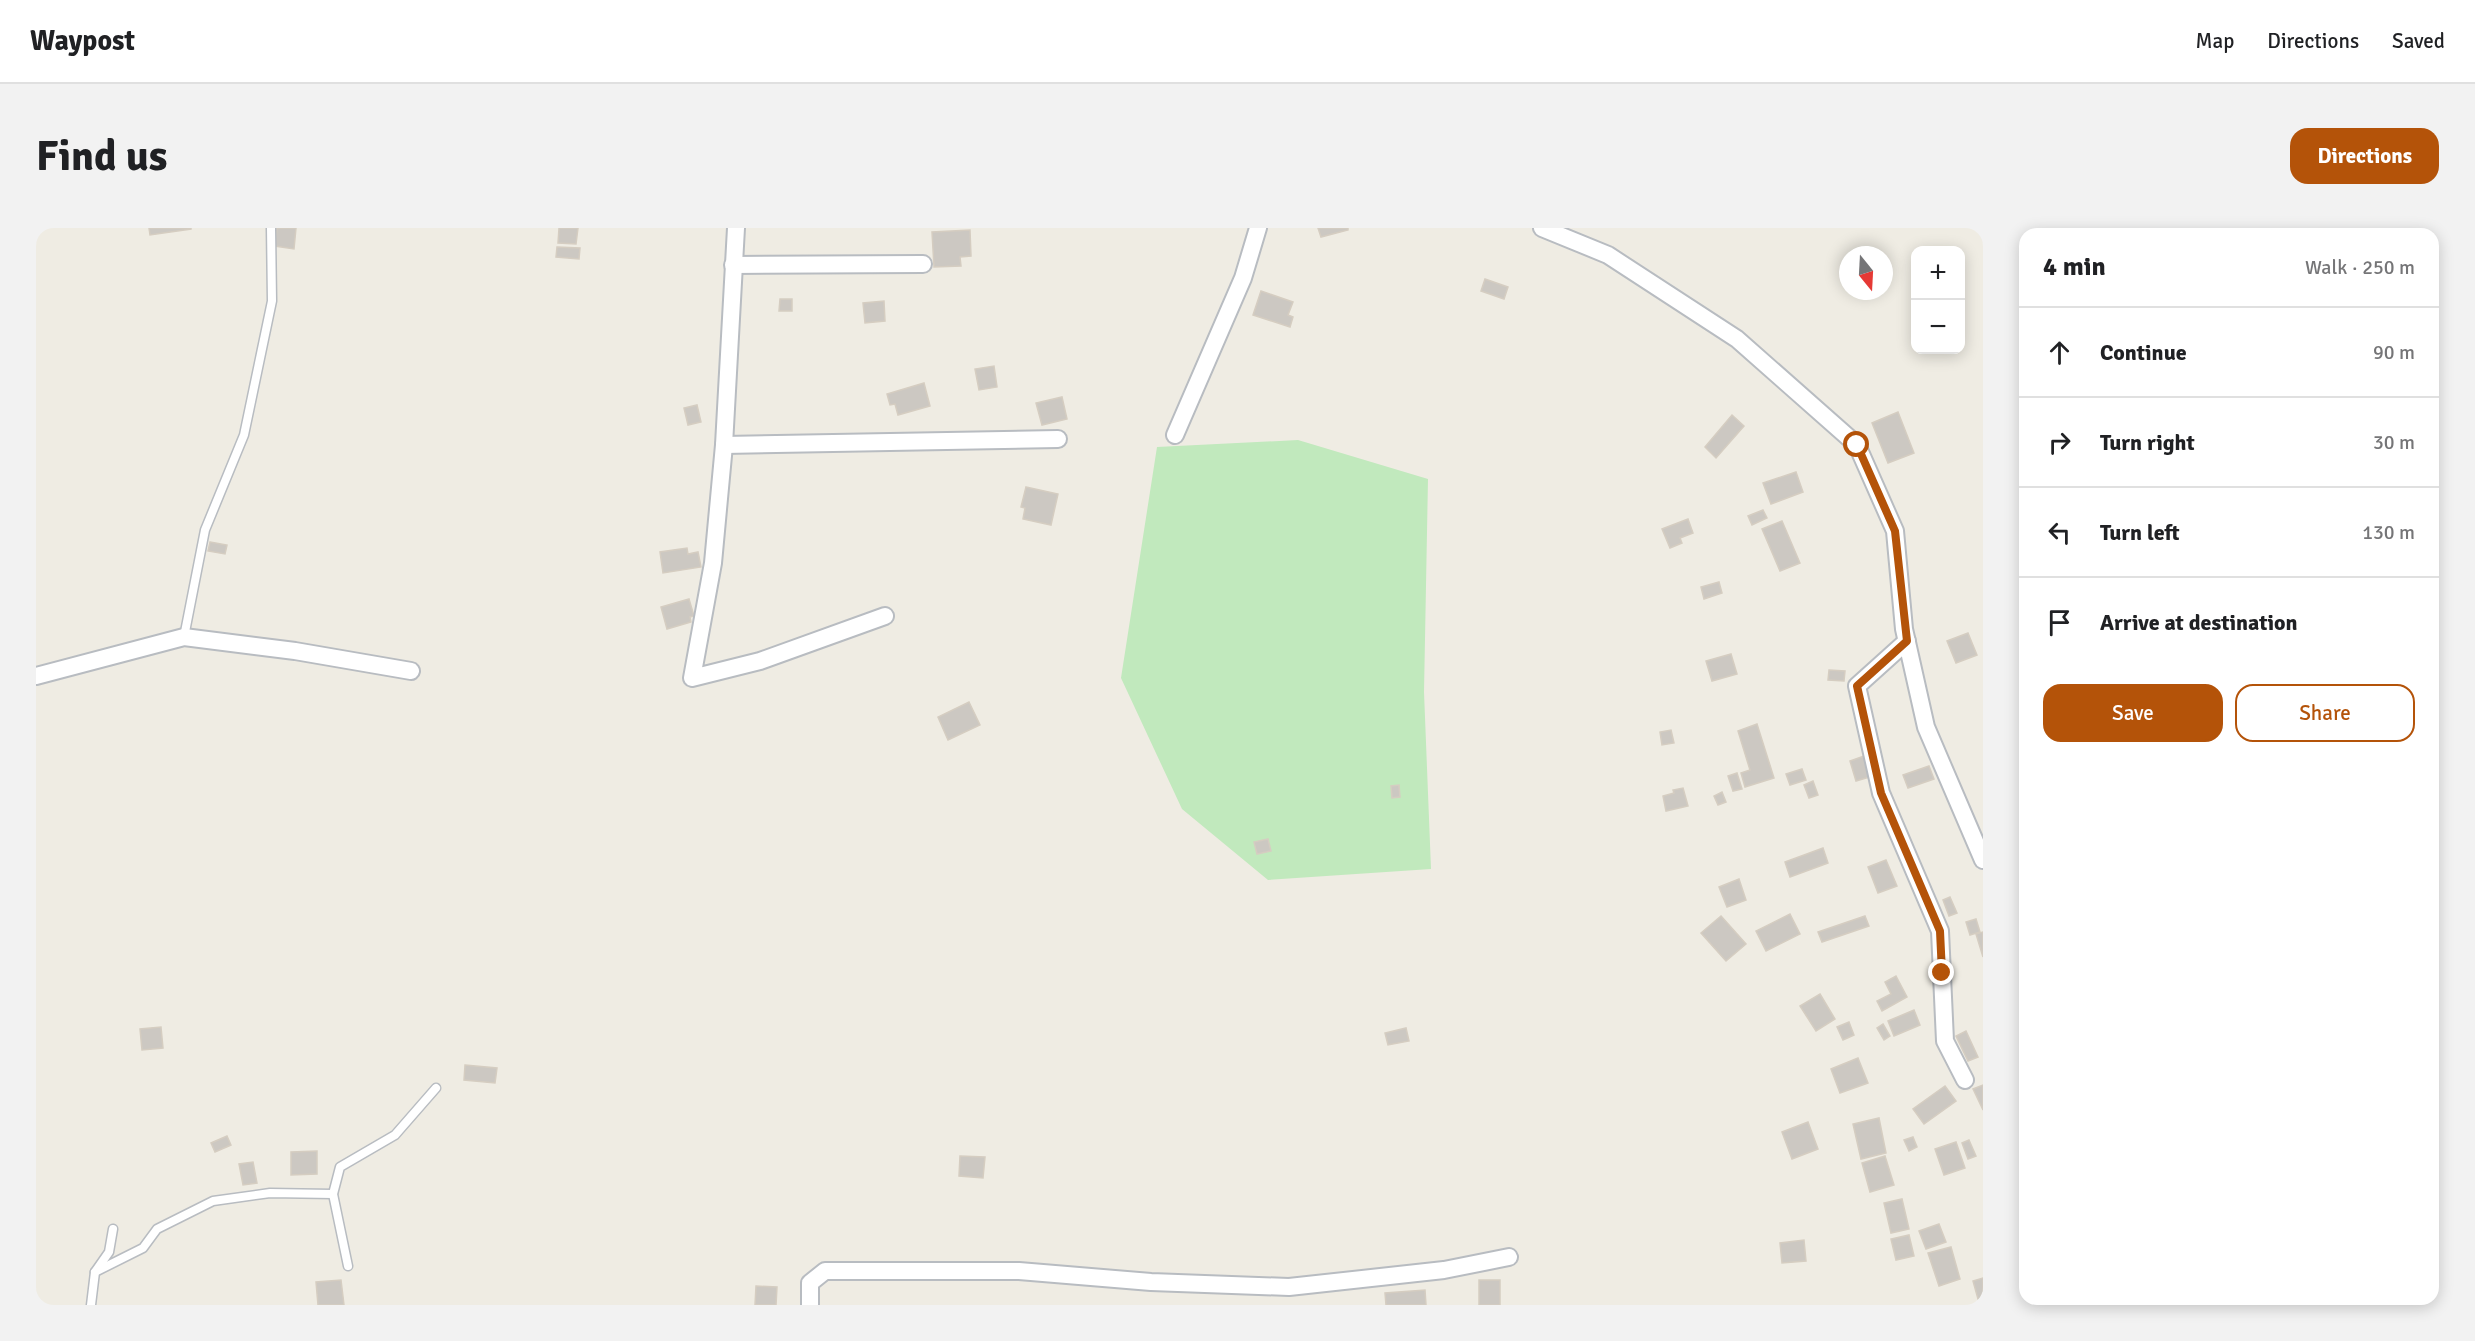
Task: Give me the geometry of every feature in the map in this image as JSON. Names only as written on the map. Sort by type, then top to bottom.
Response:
[{"type":"street","points":[[736,228],[724,445],[713,563],[692,678],[760,661],[885,616]]},
{"type":"street","points":[[1175,435],[1243,278],[1258,228]]},
{"type":"street","points":[[1542,228],[1608,255],[1737,339],[1857,445],[1895,531],[1907,641],[1926,727],[1983,860]]},
{"type":"street","points":[[733,265],[923,264]]},
{"type":"street","points":[[724,445],[1058,439]]},
{"type":"street","points":[[36,676],[184,637],[295,651],[411,671]]},
{"type":"street","points":[[1907,641],[1857,686],[1881,793],[1940,931],[1945,1041],[1965,1080]]},
{"type":"street","points":[[810,1305],[810,1283],[825,1271],[1019,1271],[1151,1281],[1289,1287],[1444,1269],[1509,1257]]},
{"type":"lane","points":[[184,637],[205,530],[244,435],[272,301],[271,228]]},
{"type":"lane","points":[[348,1266],[333,1194],[340,1167],[395,1135],[435,1088]]},
{"type":"lane","points":[[95,1272],[143,1248],[157,1229],[213,1201],[270,1193],[333,1194]]},
{"type":"lane","points":[[91,1305],[95,1272],[109,1252],[113,1229]]},
{"type":"green space","points":[[1298,440],[1428,479],[1424,692],[1431,869],[1268,880],[1182,809],[1121,678],[1157,447]]},
{"type":"building","points":[[149,228],[191,228],[191,229],[150,235]]},
{"type":"building","points":[[277,228],[296,228],[294,249],[275,246]]},
{"type":"building","points":[[559,228],[578,228],[576,244],[558,243]]},
{"type":"building","points":[[1318,228],[1348,228],[1348,230],[1321,237]]},
{"type":"building","points":[[970,230],[971,256],[960,257],[961,266],[934,267],[932,232]]},
{"type":"building","points":[[557,247],[580,248],[579,259],[556,257]]},
{"type":"building","points":[[1485,279],[1508,287],[1504,299],[1481,291]]},
{"type":"building","points":[[1261,291],[1293,302],[1288,315],[1293,317],[1290,327],[1253,315]]},
{"type":"building","points":[[780,299],[792,299],[792,311],[779,311]]},
{"type":"building","points":[[884,301],[885,321],[865,323],[863,303]]},
{"type":"building","points":[[994,366],[997,387],[979,390],[975,369]]},
{"type":"building","points":[[924,383],[930,406],[898,415],[895,404],[890,405],[887,394]]},
{"type":"building","points":[[1062,397],[1067,419],[1042,425],[1036,403]]},
{"type":"building","points":[[697,405],[701,422],[688,425],[684,408]]},
{"type":"building","points":[[1898,412],[1914,453],[1888,463],[1872,423]]},
{"type":"building","points":[[1732,415],[1744,426],[1716,458],[1705,447]]},
{"type":"building","points":[[1796,472],[1803,492],[1771,504],[1763,483]]},
{"type":"building","points":[[1026,487],[1058,494],[1051,525],[1023,519],[1025,508],[1021,507]]},
{"type":"building","points":[[1763,510],[1767,518],[1752,525],[1748,516]]},
{"type":"building","points":[[1688,519],[1693,533],[1680,538],[1682,543],[1670,548],[1662,529]]},
{"type":"building","points":[[1782,521],[1800,563],[1780,571],[1762,529]]},
{"type":"building","points":[[210,542],[227,545],[225,554],[208,551]]},
{"type":"building","points":[[687,548],[688,554],[698,552],[701,567],[663,573],[660,552]]},
{"type":"building","points":[[1719,582],[1722,593],[1704,599],[1701,587]]},
{"type":"building","points":[[689,599],[694,616],[690,617],[691,622],[667,629],[661,607]]},
{"type":"building","points":[[1968,633],[1977,655],[1956,663],[1947,641]]},
{"type":"building","points":[[1731,654],[1737,674],[1712,681],[1706,661]]},
{"type":"building","points":[[1829,670],[1845,671],[1844,681],[1828,680]]},
{"type":"building","points":[[969,702],[980,725],[948,740],[938,717]]},
{"type":"building","points":[[1757,724],[1774,778],[1745,787],[1741,773],[1750,770],[1738,731]]},
{"type":"building","points":[[1671,730],[1674,743],[1662,745],[1660,732]]},
{"type":"building","points":[[1867,755],[1873,776],[1856,781],[1850,761]]},
{"type":"building","points":[[1929,766],[1934,779],[1908,788],[1903,775]]},
{"type":"building","points":[[1802,769],[1806,780],[1790,785],[1786,774]]},
{"type":"building","points":[[1737,773],[1742,789],[1733,791],[1728,776]]},
{"type":"building","points":[[1813,781],[1818,795],[1809,798],[1804,785]]},
{"type":"building","points":[[1399,785],[1400,797],[1392,798],[1391,786]]},
{"type":"building","points":[[1683,788],[1688,806],[1666,811],[1663,796],[1674,793],[1673,790]]},
{"type":"building","points":[[1722,792],[1726,802],[1718,805],[1714,796]]},
{"type":"building","points":[[1268,839],[1271,851],[1257,854],[1254,842]]},
{"type":"building","points":[[1823,848],[1828,863],[1790,877],[1785,862]]},
{"type":"building","points":[[1886,860],[1897,886],[1878,893],[1868,867]]},
{"type":"building","points":[[1739,879],[1746,900],[1727,907],[1719,887]]},
{"type":"building","points":[[1950,897],[1957,913],[1949,916],[1943,900]]},
{"type":"building","points":[[1790,914],[1800,934],[1766,951],[1756,931]]},
{"type":"building","points":[[1721,916],[1746,944],[1726,961],[1701,933]]},
{"type":"building","points":[[1865,916],[1869,926],[1822,942],[1818,932]]},
{"type":"building","points":[[1976,919],[1980,932],[1970,935],[1966,922]]},
{"type":"building","points":[[1983,932],[1983,957],[1976,934]]},
{"type":"building","points":[[1896,976],[1907,997],[1882,1011],[1877,1001],[1891,994],[1885,982]]},
{"type":"building","points":[[1820,994],[1835,1019],[1816,1031],[1800,1006]]},
{"type":"building","points":[[1914,1010],[1920,1025],[1894,1036],[1888,1021]]},
{"type":"building","points":[[1849,1022],[1854,1035],[1843,1040],[1837,1027]]},
{"type":"building","points":[[1883,1024],[1890,1036],[1884,1040],[1877,1028]]},
{"type":"building","points":[[161,1027],[163,1048],[142,1050],[140,1029]]},
{"type":"building","points":[[1406,1028],[1409,1041],[1388,1045],[1385,1033]]},
{"type":"building","points":[[1966,1031],[1978,1057],[1968,1061],[1956,1036]]},
{"type":"building","points":[[1858,1058],[1868,1083],[1840,1093],[1831,1069]]},
{"type":"building","points":[[465,1065],[497,1068],[495,1083],[464,1080]]},
{"type":"building","points":[[1983,1085],[1983,1110],[1973,1089]]},
{"type":"building","points":[[1945,1086],[1956,1101],[1924,1124],[1913,1109]]},
{"type":"building","points":[[1879,1118],[1886,1153],[1861,1159],[1853,1124]]},
{"type":"building","points":[[1808,1122],[1818,1149],[1792,1159],[1782,1132]]},
{"type":"building","points":[[227,1136],[231,1145],[215,1152],[211,1143]]},
{"type":"building","points":[[1913,1137],[1917,1147],[1909,1151],[1904,1140]]},
{"type":"building","points":[[1969,1140],[1976,1156],[1968,1159],[1962,1143]]},
{"type":"building","points":[[1956,1142],[1965,1168],[1944,1175],[1935,1149]]},
{"type":"building","points":[[317,1151],[317,1174],[291,1175],[291,1152]]},
{"type":"building","points":[[960,1156],[985,1157],[983,1178],[959,1176]]},
{"type":"building","points":[[1885,1156],[1894,1185],[1870,1192],[1862,1163]]},
{"type":"building","points":[[253,1162],[257,1183],[243,1185],[239,1164]]},
{"type":"building","points":[[1902,1199],[1909,1229],[1891,1233],[1884,1203]]},
{"type":"building","points":[[1939,1224],[1946,1242],[1926,1249],[1919,1231]]},
{"type":"building","points":[[1909,1235],[1914,1256],[1896,1260],[1891,1239]]},
{"type":"building","points":[[1804,1240],[1806,1261],[1782,1263],[1780,1243]]},
{"type":"building","points":[[1951,1247],[1960,1279],[1939,1286],[1928,1253]]},
{"type":"building","points":[[1983,1278],[1983,1297],[1978,1299],[1973,1281]]},
{"type":"building","points":[[341,1280],[344,1305],[318,1305],[316,1282]]},
{"type":"building","points":[[1479,1280],[1500,1280],[1500,1305],[1479,1305]]},
{"type":"building","points":[[756,1286],[777,1287],[776,1305],[755,1305]]},
{"type":"building","points":[[1425,1290],[1426,1305],[1386,1305],[1385,1293]]},
{"type":"route","points":[[1857,445],[1895,531],[1907,641],[1857,686],[1881,793],[1940,931],[1942,973]]}]
